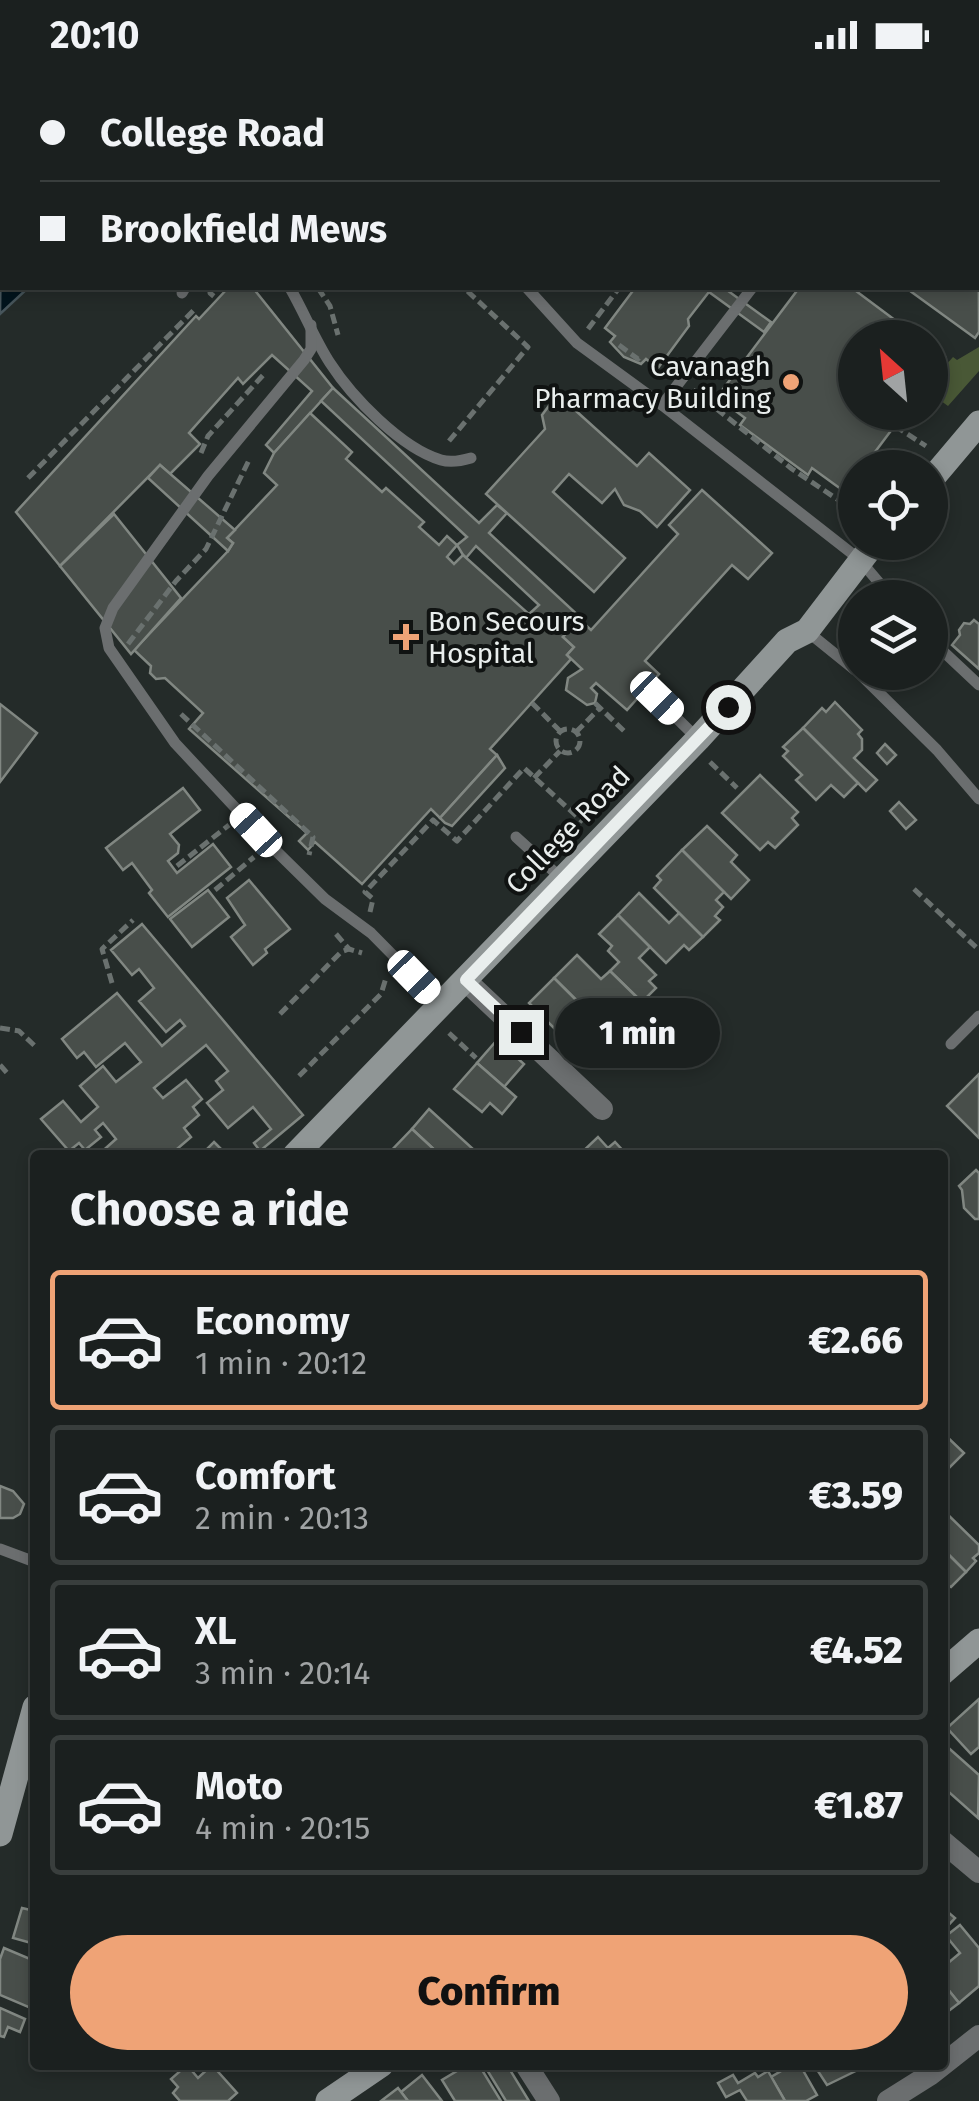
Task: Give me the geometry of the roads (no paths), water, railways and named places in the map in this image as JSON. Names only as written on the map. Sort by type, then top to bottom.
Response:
[{"type":"street","points":[[948,460],[979,423]]},
{"type":"street","name":"College Road","points":[[300,1150],[442,1016],[466,980],[599,838],[701,747],[791,636],[807,631],[860,560]]},
{"type":"street","points":[[466,980],[602,1109]]},
{"type":"street","points":[[948,1668],[979,1641]]},
{"type":"street","points":[[0,1834],[30,1726]]},
{"type":"street","points":[[948,1846],[979,1872]]},
{"type":"street","points":[[948,2061],[979,2036]]},
{"type":"street","points":[[328,2101],[374,2070]]},
{"type":"street","points":[[529,2070],[550,2101]]},
{"type":"street","points":[[889,2101],[936,2070]]},
{"type":"lane","points":[[291,290],[330,362],[353,392],[393,431],[438,460],[455,462],[471,458]]},
{"type":"lane","points":[[529,290],[577,344],[838,530]]},
{"type":"lane","points":[[662,405],[750,290]]},
{"type":"lane","points":[[310,325],[311,349],[304,360],[208,476],[112,608],[104,628],[108,648],[174,742],[269,844],[366,929],[442,1016]]},
{"type":"lane","points":[[807,631],[838,656]]},
{"type":"lane","points":[[948,655],[979,685]]},
{"type":"lane","points":[[875,690],[937,750],[979,799]]},
{"type":"lane","points":[[657,698],[701,747]]},
{"type":"lane","points":[[516,837],[561,878]]},
{"type":"lane","points":[[951,1044],[979,1016]]},
{"type":"lane","points":[[0,1549],[30,1560]]},
{"type":"water","points":[[0,290],[26,290],[0,314]]},
{"type":"place","name":"Cavanagh Pharmacy Building","points":[[791,382]]},
{"type":"place","name":"Bon Secours Hospital","points":[[406,637]]}]
